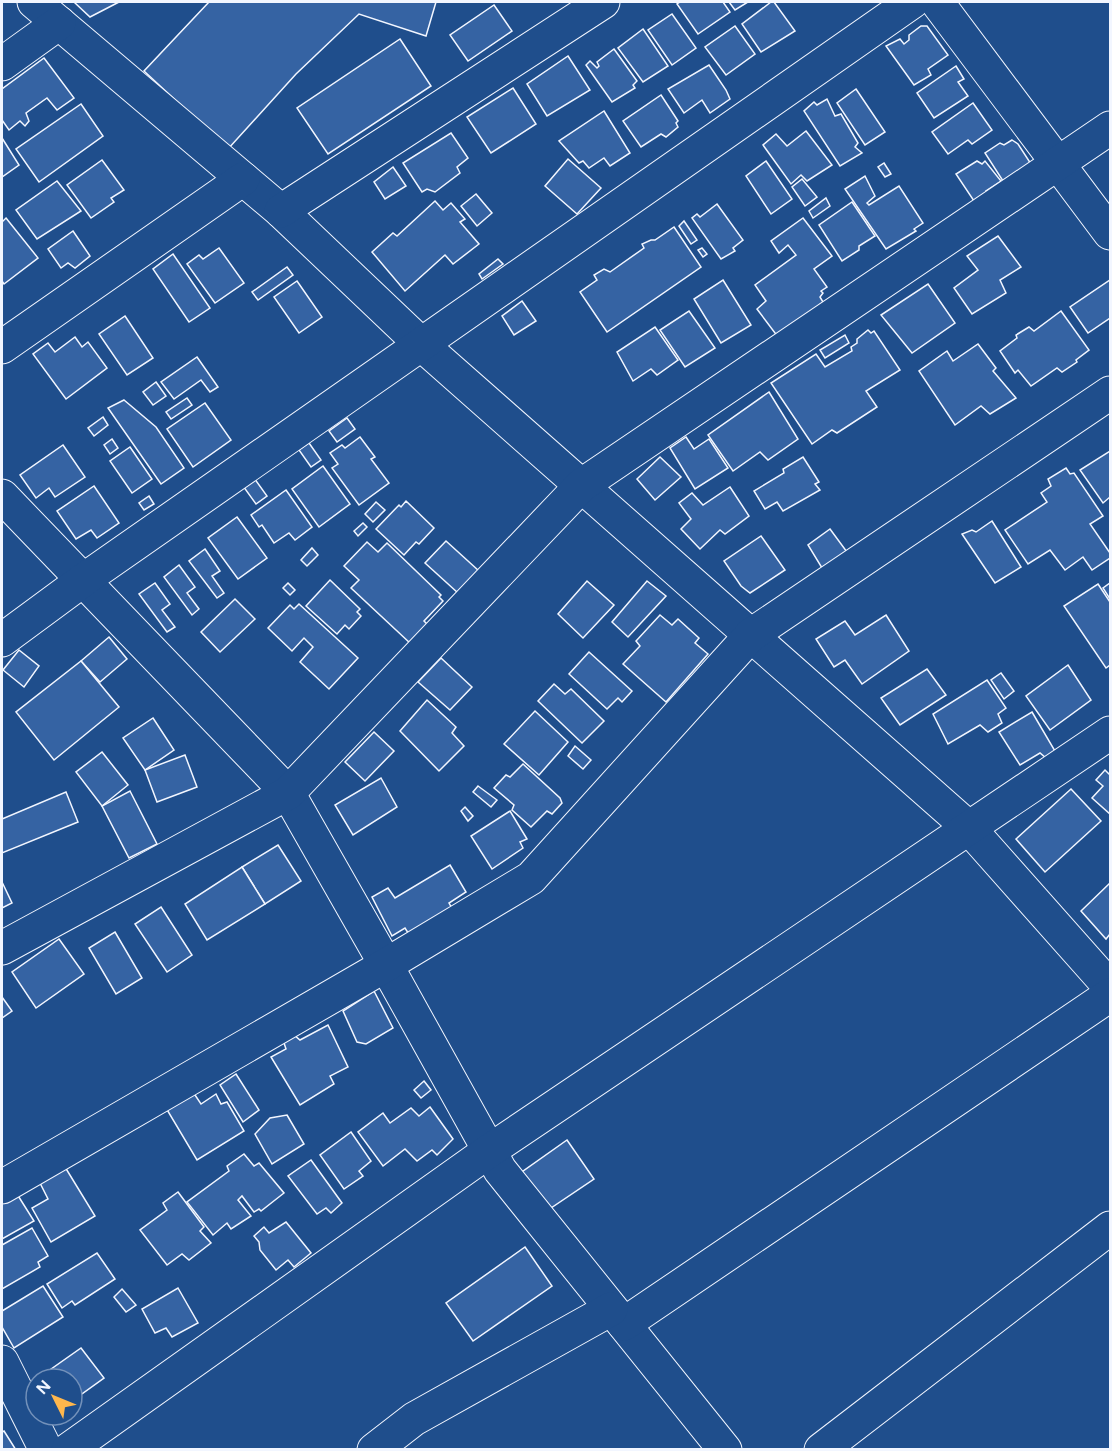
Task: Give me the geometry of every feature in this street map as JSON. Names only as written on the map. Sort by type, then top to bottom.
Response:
[{"type":"street","points":[[34,2],[281,211],[422,345],[968,827],[1110,987]]},
{"type":"street","points":[[281,211],[603,2]]},
{"type":"street","points":[[2,640],[82,581],[912,2]]},
{"type":"street","points":[[937,2],[1110,233]]},
{"type":"street","points":[[2,64],[60,23]]},
{"type":"street","points":[[2,948],[288,793],[582,485],[1110,128]]},
{"type":"street","points":[[2,347],[243,179]]},
{"type":"street","points":[[2,1187],[386,965],[531,878],[751,635],[1110,393]]},
{"type":"street","points":[[2,496],[288,793],[500,1170],[725,1449]]},
{"type":"street","points":[[68,1449],[489,1151],[1110,733]]},
{"type":"street","points":[[374,1449],[414,1419],[618,1317],[1110,995]]},
{"type":"street","points":[[821,1449],[1110,1228]]},
{"type":"street","points":[[2,1362],[46,1449]]},
{"type":"building","points":[[74,2],[119,2],[90,17]]},
{"type":"building","points":[[209,2],[436,2],[426,36],[359,14],[296,74],[228,149],[144,71]]},
{"type":"building","points":[[680,2],[723,2],[730,12],[698,34],[677,4]]},
{"type":"building","points":[[729,2],[748,2],[735,10]]},
{"type":"building","points":[[774,2],[795,31],[761,52],[742,24]]},
{"type":"building","points":[[494,5],[512,31],[468,61],[450,35]]},
{"type":"building","points":[[672,14],[696,48],[672,65],[648,30]]},
{"type":"building","points":[[735,26],[755,54],[726,75],[705,47]]},
{"type":"building","points":[[921,26],[927,26],[948,55],[928,69],[931,75],[914,85],[886,46],[900,39],[904,44],[909,40],[909,35]]},
{"type":"building","points":[[643,29],[668,66],[643,82],[618,48]]},
{"type":"building","points":[[400,39],[431,86],[328,154],[297,108]]},
{"type":"building","points":[[614,49],[637,81],[633,85],[635,88],[612,102],[586,65],[590,61],[597,68],[599,66],[597,62]]},
{"type":"building","points":[[568,56],[590,90],[547,116],[527,84]]},
{"type":"building","points":[[44,58],[74,98],[57,110],[47,98],[26,113],[29,121],[25,126],[20,121],[9,130],[2,120],[2,89]]},
{"type":"building","points":[[709,65],[730,99],[710,113],[702,100],[684,113],[668,89]]},
{"type":"building","points":[[956,66],[964,79],[958,82],[968,96],[934,118],[917,93]]},
{"type":"building","points":[[513,88],[536,124],[491,153],[467,117]]},
{"type":"building","points":[[856,89],[885,132],[865,145],[837,103]]},
{"type":"building","points":[[661,95],[678,121],[676,123],[678,127],[666,137],[661,134],[641,147],[623,121]]},
{"type":"building","points":[[827,99],[835,116],[841,114],[858,143],[855,147],[862,153],[840,166],[804,111],[814,102],[817,105]]},
{"type":"building","points":[[973,103],[992,130],[972,144],[968,140],[948,154],[932,132]]},
{"type":"building","points":[[81,104],[103,136],[39,182],[16,149]]},
{"type":"building","points":[[604,111],[630,153],[610,166],[604,158],[589,168],[583,161],[579,163],[559,141]]},
{"type":"building","points":[[806,131],[832,165],[807,181],[801,175],[791,184],[763,145],[776,134],[787,146]]},
{"type":"building","points":[[451,133],[468,158],[457,167],[460,173],[435,192],[427,189],[422,192],[403,163]]},
{"type":"building","points":[[2,138],[19,165],[2,177]]},
{"type":"building","points":[[1012,140],[1018,144],[1031,164],[1003,181],[985,153],[1000,143],[1004,145]]},
{"type":"building","points":[[568,159],[601,188],[577,214],[545,186]]},
{"type":"building","points":[[102,160],[124,190],[111,198],[114,202],[91,218],[67,185]]},
{"type":"building","points":[[766,161],[792,199],[771,214],[746,176]]},
{"type":"building","points":[[977,161],[982,164],[985,161],[1001,181],[986,191],[989,195],[976,204],[956,174]]},
{"type":"building","points":[[884,163],[891,174],[885,177],[878,167]]},
{"type":"building","points":[[393,167],[406,186],[385,199],[374,182]]},
{"type":"building","points":[[865,176],[875,196],[867,203],[869,205],[899,186],[923,223],[914,229],[916,231],[886,249],[845,189]]},
{"type":"building","points":[[802,179],[817,197],[805,206],[792,187]]},
{"type":"building","points":[[57,181],[81,211],[37,239],[16,210]]},
{"type":"building","points":[[476,194],[492,213],[477,226],[461,206]]},
{"type":"building","points":[[826,198],[830,206],[813,218],[809,211]]},
{"type":"building","points":[[435,201],[443,210],[451,203],[465,219],[460,222],[479,244],[453,264],[445,255],[405,291],[372,252],[393,233],[397,236]]},
{"type":"building","points":[[852,202],[875,236],[842,261],[819,225]]},
{"type":"building","points":[[717,204],[743,240],[733,248],[735,251],[721,259],[692,218],[697,214],[700,217]]},
{"type":"building","points":[[6,218],[38,258],[4,284],[2,281],[2,222]]},
{"type":"building","points":[[803,218],[832,256],[814,269],[827,287],[821,291],[823,293],[820,297],[823,302],[778,337],[757,309],[766,301],[755,285],[796,255],[788,245],[779,253],[771,241]]},
{"type":"building","points":[[684,221],[697,240],[691,244],[679,226]]},
{"type":"building","points":[[674,227],[701,267],[607,332],[580,292],[597,280],[594,275],[604,269],[610,272],[644,248],[642,244],[655,240]]},
{"type":"building","points":[[73,231],[90,256],[75,268],[68,263],[61,268],[48,249]]},
{"type":"building","points":[[998,236],[1021,267],[1000,280],[1006,293],[972,314],[954,288],[978,270],[967,256]]},
{"type":"building","points":[[219,248],[244,283],[215,303],[187,264],[199,255],[203,259]]},
{"type":"building","points":[[702,248],[707,254],[703,257],[698,250]]},
{"type":"building","points":[[173,254],[210,308],[189,322],[153,269]]},
{"type":"building","points":[[498,259],[503,264],[482,279],[479,274]]},
{"type":"building","points":[[287,267],[293,275],[258,300],[252,292]]},
{"type":"building","points":[[723,280],[751,325],[721,343],[694,299]]},
{"type":"building","points":[[1110,280],[1110,318],[1088,333],[1070,307]]},
{"type":"building","points":[[297,281],[322,317],[299,333],[274,297]]},
{"type":"building","points":[[928,284],[955,323],[912,353],[881,315]]},
{"type":"building","points":[[522,301],[536,321],[514,335],[502,316]]},
{"type":"building","points":[[689,311],[715,348],[685,367],[660,330]]},
{"type":"building","points":[[1061,311],[1089,350],[1062,372],[1057,368],[1031,386],[1018,370],[1015,373],[1000,351],[1017,338],[1016,335],[1029,327],[1034,331]]},
{"type":"building","points":[[125,316],[153,358],[127,375],[99,334]]},
{"type":"building","points":[[655,327],[678,360],[657,375],[651,369],[633,381],[617,352]]},
{"type":"building","points":[[868,330],[871,333],[874,331],[900,370],[866,391],[877,407],[837,433],[832,430],[812,444],[771,383],[816,354],[825,367],[852,351],[851,347],[857,343],[857,339]]},
{"type":"building","points":[[845,335],[849,343],[825,358],[820,350]]},
{"type":"building","points":[[75,337],[82,347],[88,342],[107,368],[66,399],[33,354],[48,343],[55,352]]},
{"type":"building","points":[[978,344],[996,368],[993,371],[1016,398],[990,414],[981,406],[955,425],[919,371],[947,351],[953,361]]},
{"type":"building","points":[[197,357],[218,387],[210,392],[201,380],[174,399],[161,382]]},
{"type":"building","points":[[156,382],[166,396],[153,405],[143,392]]},
{"type":"building","points":[[769,392],[798,439],[768,460],[760,452],[733,471],[708,435]]},
{"type":"building","points":[[187,398],[192,405],[171,419],[166,412]]},
{"type":"building","points":[[124,400],[156,427],[184,468],[161,484],[108,408]]},
{"type":"building","points":[[205,403],[231,440],[193,467],[167,429]]},
{"type":"building","points":[[103,417],[108,425],[94,436],[88,428]]},
{"type":"building","points":[[347,418],[355,429],[337,442],[329,431]]},
{"type":"building","points":[[360,437],[375,457],[371,459],[389,483],[359,505],[332,468],[338,464],[330,453],[342,445],[345,448]]},
{"type":"building","points":[[686,437],[694,449],[709,439],[728,468],[695,489],[670,448]]},
{"type":"building","points":[[112,439],[118,448],[110,454],[104,445]]},
{"type":"building","points":[[309,443],[321,460],[311,467],[299,450]]},
{"type":"building","points":[[63,445],[85,477],[55,497],[49,488],[36,498],[20,475]]},
{"type":"building","points":[[130,447],[152,479],[132,493],[110,461]]},
{"type":"building","points":[[1110,451],[1110,497],[1103,503],[1080,470]]},
{"type":"building","points":[[660,457],[681,477],[655,500],[637,479]]},
{"type":"building","points":[[803,457],[819,482],[815,484],[820,490],[783,511],[777,502],[765,509],[754,491],[784,473],[783,469]]},
{"type":"building","points":[[323,466],[350,504],[319,527],[292,489]]},
{"type":"building","points":[[1066,468],[1070,474],[1074,473],[1103,516],[1090,524],[1110,553],[1110,558],[1092,570],[1083,557],[1065,570],[1050,550],[1028,564],[1005,530],[1047,502],[1041,493],[1051,486],[1048,479]]},
{"type":"building","points":[[254,478],[267,496],[256,504],[243,486]]},
{"type":"building","points":[[94,486],[119,523],[97,538],[91,530],[76,539],[57,511]]},
{"type":"building","points":[[730,487],[749,516],[725,534],[720,530],[700,549],[681,529],[691,519],[679,503],[692,493],[703,505]]},
{"type":"building","points":[[286,490],[312,527],[295,540],[289,533],[274,543],[262,525],[259,527],[251,515]]},
{"type":"building","points":[[149,496],[154,504],[144,510],[139,503]]},
{"type":"building","points":[[406,501],[434,528],[419,544],[416,542],[404,555],[376,529],[399,505],[401,507]]},
{"type":"building","points":[[376,502],[385,510],[373,522],[365,514]]},
{"type":"building","points":[[237,517],[267,558],[238,579],[208,538]]},
{"type":"building","points":[[992,521],[1021,567],[995,583],[962,534],[972,530],[976,532]]},
{"type":"building","points":[[363,523],[367,527],[358,536],[354,531]]},
{"type":"building","points":[[830,529],[847,552],[822,568],[808,545]]},
{"type":"building","points":[[761,536],[785,570],[750,593],[741,586],[724,561]]},
{"type":"building","points":[[446,541],[479,571],[458,593],[425,563]]},
{"type":"building","points":[[367,542],[378,552],[387,543],[441,595],[439,597],[443,601],[424,621],[429,626],[411,644],[351,588],[359,580],[344,566]]},
{"type":"building","points":[[312,548],[318,555],[307,566],[301,560]]},
{"type":"building","points":[[205,549],[220,571],[212,576],[224,593],[217,598],[189,561]]},
{"type":"building","points":[[179,565],[195,587],[187,593],[199,609],[192,615],[164,577]]},
{"type":"building","points":[[330,580],[360,609],[357,612],[361,616],[349,629],[345,625],[337,634],[306,606]]},
{"type":"building","points":[[587,581],[614,605],[583,638],[558,614]]},
{"type":"building","points":[[647,581],[666,596],[628,637],[612,622]]},
{"type":"building","points":[[155,583],[170,604],[162,610],[175,627],[167,632],[139,594]]},
{"type":"building","points":[[288,583],[295,590],[290,595],[283,588]]},
{"type":"building","points":[[1110,583],[1110,599],[1103,588]]},
{"type":"building","points":[[1098,584],[1110,602],[1110,665],[1106,668],[1064,606]]},
{"type":"building","points":[[235,599],[255,619],[220,652],[201,632]]},
{"type":"building","points":[[299,604],[358,658],[329,689],[300,662],[313,647],[304,638],[292,651],[268,628],[290,605],[294,609]]},
{"type":"building","points":[[660,615],[672,625],[678,619],[699,638],[695,643],[708,654],[666,702],[623,664],[640,646],[636,641]]},
{"type":"building","points":[[886,615],[909,651],[862,684],[845,660],[834,667],[816,639],[845,621],[855,635]]},
{"type":"building","points":[[109,637],[127,659],[100,682],[81,661]]},
{"type":"building","points":[[19,650],[39,666],[24,687],[3,670]]},
{"type":"building","points":[[589,652],[632,691],[622,702],[618,698],[607,709],[569,674]]},
{"type":"building","points":[[441,658],[472,687],[450,710],[418,682]]},
{"type":"building","points":[[81,661],[119,707],[54,760],[16,712]]},
{"type":"building","points":[[1068,665],[1091,700],[1050,730],[1026,696]]},
{"type":"building","points":[[927,669],[946,695],[900,725],[881,698]]},
{"type":"building","points":[[1001,673],[1014,691],[1004,699],[991,680]]},
{"type":"building","points":[[987,680],[1006,708],[998,714],[1002,723],[988,732],[980,725],[948,744],[933,714]]},
{"type":"building","points":[[554,684],[565,694],[571,689],[604,721],[582,743],[538,701]]},
{"type":"building","points":[[427,700],[456,727],[452,733],[464,746],[439,771],[400,731]]},
{"type":"building","points":[[535,711],[568,742],[539,775],[504,744]]},
{"type":"building","points":[[1032,712],[1055,751],[1046,758],[1040,753],[1020,765],[999,732]]},
{"type":"building","points":[[153,718],[174,750],[145,770],[123,738]]},
{"type":"building","points":[[374,732],[394,751],[365,781],[345,762]]},
{"type":"building","points":[[575,746],[591,760],[583,769],[568,756]]},
{"type":"building","points":[[102,752],[128,785],[102,806],[76,772]]},
{"type":"building","points":[[185,755],[197,787],[157,802],[145,770]]},
{"type":"building","points":[[523,764],[560,798],[562,803],[552,814],[547,811],[531,827],[512,810],[514,805],[494,788],[506,775],[510,777]]},
{"type":"building","points":[[1105,770],[1110,775],[1110,814],[1092,798],[1103,786],[1096,780]]},
{"type":"building","points":[[381,778],[397,807],[353,835],[335,805]]},
{"type":"building","points":[[478,786],[497,800],[491,807],[473,792]]},
{"type":"building","points":[[1071,789],[1101,821],[1045,872],[1016,839]]},
{"type":"building","points":[[130,791],[157,844],[129,858],[102,806]]},
{"type":"building","points":[[66,792],[78,822],[2,853],[2,819]]},
{"type":"building","points":[[465,807],[473,816],[468,821],[461,811]]},
{"type":"building","points":[[510,811],[527,839],[520,842],[523,848],[492,869],[471,836]]},
{"type":"building","points":[[278,845],[301,881],[265,904],[242,867]]},
{"type":"building","points":[[450,865],[466,892],[449,903],[453,910],[410,936],[405,928],[392,936],[372,897],[388,888],[395,898]]},
{"type":"building","points":[[242,867],[265,904],[207,940],[185,904]]},
{"type":"building","points":[[2,882],[12,903],[2,908]]},
{"type":"building","points":[[1110,883],[1110,934],[1106,939],[1081,911]]},
{"type":"building","points":[[161,907],[192,955],[167,972],[135,924]]},
{"type":"building","points":[[115,932],[142,978],[116,994],[89,948]]},
{"type":"building","points":[[59,939],[84,974],[36,1008],[12,972]]},
{"type":"building","points":[[374,991],[393,1028],[366,1044],[357,1042],[343,1011]]},
{"type":"building","points":[[2,997],[12,1011],[2,1018]]},
{"type":"building","points":[[328,1025],[348,1067],[330,1076],[334,1084],[300,1105],[271,1057],[286,1049],[283,1040],[294,1035],[300,1040]]},
{"type":"building","points":[[236,1074],[259,1110],[243,1122],[220,1085]]},
{"type":"building","points":[[424,1081],[431,1090],[421,1098],[414,1090]]},
{"type":"building","points":[[193,1092],[201,1104],[216,1094],[221,1104],[227,1102],[244,1131],[197,1160],[166,1108]]},
{"type":"building","points":[[430,1107],[453,1139],[437,1155],[432,1150],[417,1161],[405,1149],[383,1166],[358,1132],[383,1113],[390,1123],[411,1108],[419,1116]]},
{"type":"building","points":[[287,1115],[304,1144],[272,1164],[255,1134],[270,1118]]},
{"type":"building","points":[[351,1132],[371,1161],[359,1171],[363,1176],[344,1189],[320,1155]]},
{"type":"building","points":[[567,1140],[594,1179],[545,1212],[519,1174]]},
{"type":"building","points":[[244,1154],[254,1166],[259,1163],[284,1193],[261,1211],[259,1209],[254,1212],[242,1196],[238,1200],[251,1216],[231,1229],[227,1223],[213,1235],[187,1202],[229,1171],[227,1166]]},
{"type":"building","points":[[311,1160],[342,1203],[331,1213],[326,1208],[317,1214],[288,1176]]},
{"type":"building","points":[[65,1167],[95,1216],[51,1242],[32,1208],[48,1199],[39,1181]]},
{"type":"building","points":[[178,1192],[204,1227],[200,1231],[211,1243],[189,1260],[182,1254],[167,1265],[140,1230],[167,1210],[163,1203]]},
{"type":"building","points":[[17,1194],[34,1221],[2,1239],[2,1202]]},
{"type":"building","points":[[286,1222],[311,1253],[294,1267],[288,1260],[276,1270],[260,1250],[259,1242],[254,1236],[264,1227],[269,1233]]},
{"type":"building","points":[[32,1228],[48,1256],[38,1262],[40,1267],[2,1289],[2,1245]]},
{"type":"building","points":[[525,1247],[552,1286],[473,1341],[446,1303]]},
{"type":"building","points":[[97,1253],[115,1279],[75,1305],[72,1301],[62,1308],[47,1284]]},
{"type":"building","points":[[43,1286],[63,1317],[14,1348],[2,1327],[2,1311]]},
{"type":"building","points":[[178,1288],[198,1323],[172,1337],[166,1328],[155,1333],[142,1309]]},
{"type":"building","points":[[122,1289],[136,1305],[126,1312],[114,1297]]},
{"type":"building","points":[[81,1348],[104,1378],[84,1392],[84,1367],[54,1367]]},
{"type":"building","points":[[4,1431],[16,1450],[2,1450],[2,1432]]}]
